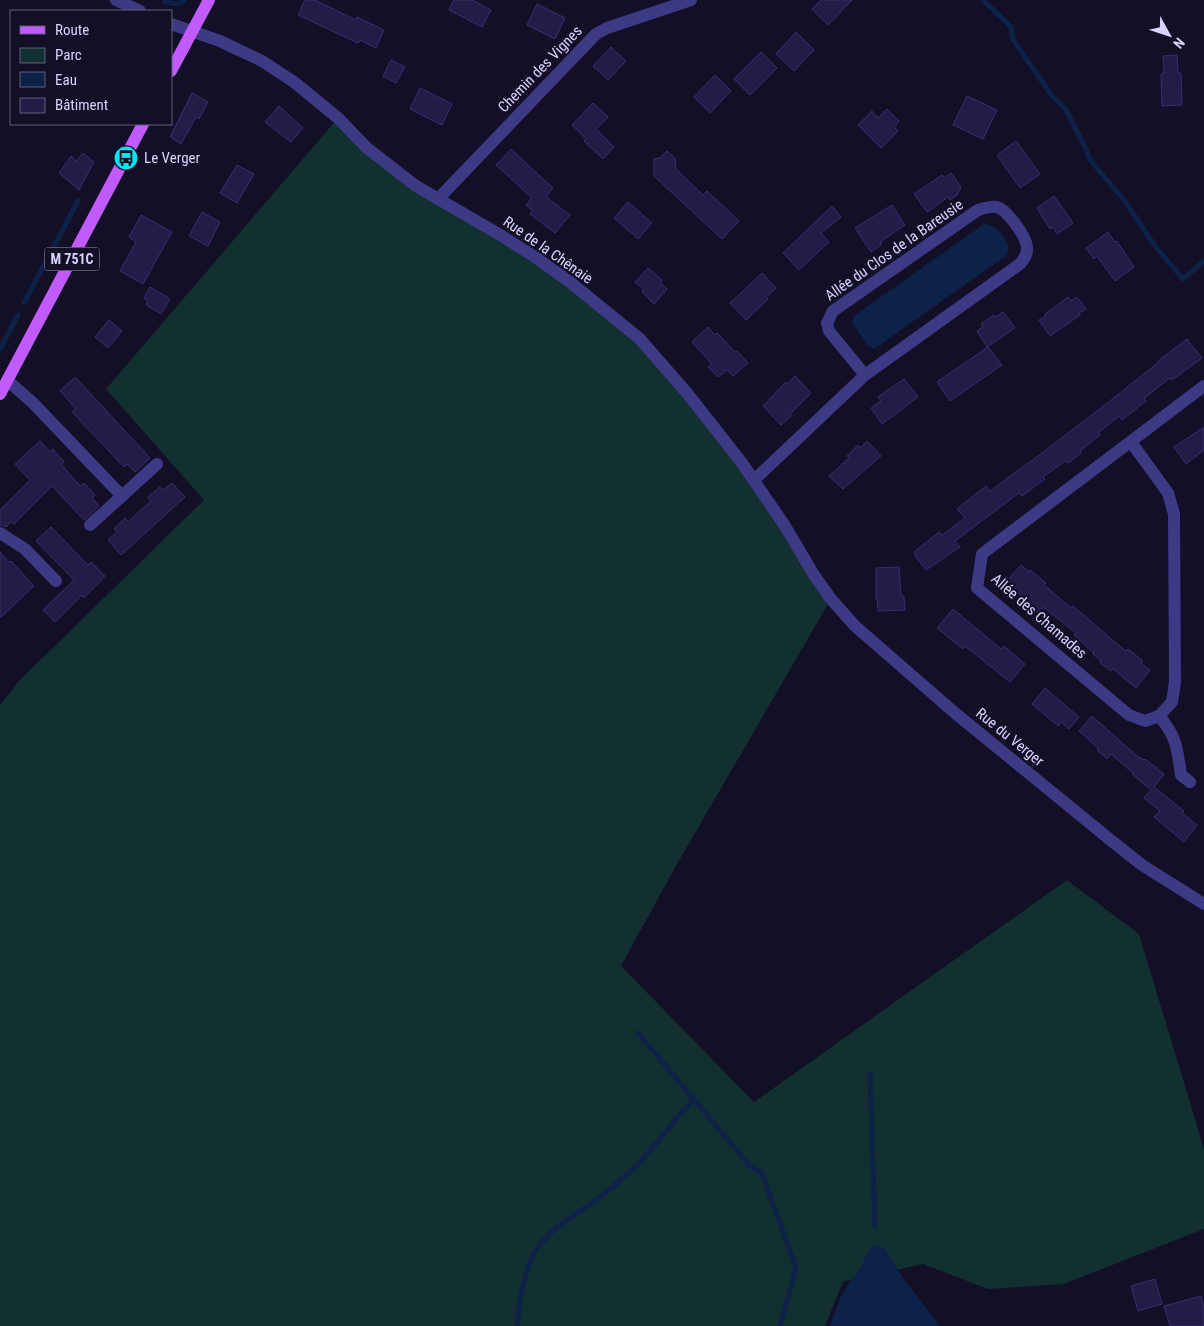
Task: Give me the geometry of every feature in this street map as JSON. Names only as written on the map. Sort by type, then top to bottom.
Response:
[{"type":"main road","points":[[172,69],[209,0]]},
{"type":"main road","name":"M 751C","points":[[0,394],[142,125]]},
{"type":"street","points":[[116,0],[138,10]]},
{"type":"street","name":"Chemin des Vignes","points":[[438,199],[596,34],[606,28],[691,0]]},
{"type":"street","name":"Rue de la Chênaie","points":[[172,24],[220,41],[262,61],[294,82],[326,106],[368,148],[416,186],[534,257],[570,282],[640,339],[687,393],[754,480],[785,526],[814,575]]},
{"type":"street","name":"Allée du Clos de la Bareusie","points":[[754,480],[865,375],[1020,264],[1028,248],[1016,226],[1004,211],[994,207],[978,210],[840,304],[833,311],[827,323],[829,330],[865,375]]},
{"type":"street","points":[[7,380],[33,403],[122,496]]},
{"type":"street","name":"Allée des Chamades","points":[[1159,716],[1145,721],[1129,715],[977,588],[982,554],[1204,386]]},
{"type":"street","points":[[1131,442],[1168,493],[1174,514],[1175,682],[1172,702],[1159,716],[1171,730],[1178,752],[1181,775],[1190,782]]},
{"type":"street","points":[[90,525],[157,464]]},
{"type":"street","points":[[0,533],[25,549],[56,581]]},
{"type":"street","name":"Rue du Verger","points":[[814,575],[831,599],[855,626],[955,713],[1142,865],[1204,904]]},
{"type":"green space","points":[[338,118],[367,148],[502,236],[640,339],[687,393],[831,599],[677,864],[621,966],[754,1102],[1067,880],[1139,934],[1204,1149],[1204,1229],[1064,1284],[988,1289],[923,1264],[843,1282],[825,1326],[0,1326],[0,705],[18,682],[204,500],[106,389]]},
{"type":"water","points":[[984,224],[993,226],[1002,235],[1009,247],[1007,255],[874,349],[867,345],[852,322],[854,316]]},
{"type":"water","points":[[875,1245],[884,1248],[903,1278],[940,1326],[830,1326],[845,1289],[860,1268],[870,1249]]},
{"type":"building","points":[[305,0],[315,0],[356,20],[357,17],[384,30],[376,48],[360,40],[358,43],[298,15]]},
{"type":"building","points":[[454,0],[472,0],[491,10],[482,27],[449,10]]},
{"type":"building","points":[[821,0],[852,0],[828,25],[812,9]]},
{"type":"building","points":[[537,4],[565,18],[555,39],[527,25]]},
{"type":"building","points":[[796,32],[814,50],[794,71],[776,54]]},
{"type":"building","points":[[611,47],[626,61],[608,80],[593,66]]},
{"type":"building","points":[[761,52],[777,68],[750,95],[734,79]]},
{"type":"building","points":[[1177,55],[1178,73],[1181,73],[1182,105],[1162,106],[1161,74],[1164,73],[1163,56]]},
{"type":"building","points":[[391,60],[405,67],[396,83],[383,76]]},
{"type":"building","points":[[715,75],[731,91],[710,113],[694,97]]},
{"type":"building","points":[[420,88],[452,104],[442,125],[410,109]]},
{"type":"building","points":[[192,93],[208,102],[199,119],[196,117],[181,144],[170,137]]},
{"type":"building","points":[[967,96],[997,110],[983,139],[953,125]]},
{"type":"building","points":[[593,103],[608,117],[596,129],[614,147],[603,159],[584,141],[586,139],[572,125]]},
{"type":"building","points":[[279,106],[303,128],[291,142],[265,122]]},
{"type":"building","points":[[887,109],[899,121],[894,127],[898,131],[881,148],[858,125],[872,111],[878,118]]},
{"type":"building","points":[[1016,141],[1040,174],[1020,188],[997,155]]},
{"type":"building","points":[[511,149],[553,188],[546,197],[570,215],[555,233],[530,214],[533,211],[526,205],[532,198],[496,165]]},
{"type":"building","points":[[667,151],[675,158],[676,169],[703,195],[707,191],[739,221],[722,239],[654,176],[654,159],[660,158]]},
{"type":"building","points":[[83,153],[94,162],[79,190],[59,173],[71,156],[76,161]]},
{"type":"building","points":[[237,165],[254,174],[237,203],[220,193]]},
{"type":"building","points":[[951,173],[961,187],[957,195],[950,200],[948,197],[927,212],[914,194],[942,175],[945,178]]},
{"type":"building","points":[[1054,196],[1073,223],[1057,234],[1053,227],[1050,229],[1037,208]]},
{"type":"building","points":[[628,202],[652,223],[638,239],[614,218]]},
{"type":"building","points":[[892,205],[905,225],[880,242],[882,244],[871,252],[855,228]]},
{"type":"building","points":[[832,206],[841,217],[821,233],[829,242],[799,270],[783,253]]},
{"type":"building","points":[[202,212],[220,222],[208,246],[189,236]]},
{"type":"building","points":[[141,215],[172,232],[143,284],[120,271],[136,242],[129,237]]},
{"type":"building","points":[[1108,232],[1115,242],[1117,241],[1134,267],[1115,281],[1097,256],[1094,259],[1086,248]]},
{"type":"building","points":[[648,268],[662,280],[660,283],[667,289],[654,304],[642,292],[644,290],[635,282]]},
{"type":"building","points":[[762,273],[776,288],[766,297],[768,299],[746,320],[730,303]]},
{"type":"building","points":[[150,287],[170,299],[161,314],[146,305],[148,301],[144,298]]},
{"type":"building","points":[[1068,297],[1071,301],[1077,297],[1086,309],[1050,336],[1039,320]]},
{"type":"building","points":[[1003,312],[1015,328],[987,347],[977,331],[983,327],[981,324],[994,315],[996,317]]},
{"type":"building","points":[[109,320],[122,331],[108,348],[95,337]]},
{"type":"building","points":[[708,327],[715,335],[717,333],[735,352],[737,351],[748,363],[733,376],[727,370],[718,377],[708,367],[712,364],[692,342]]},
{"type":"building","points":[[1187,339],[1202,358],[1172,380],[1170,378],[1144,398],[1146,401],[1122,420],[1119,416],[1098,433],[1100,435],[1068,463],[1065,461],[1022,496],[1019,493],[955,541],[960,547],[926,570],[915,556],[915,551],[939,532],[942,535],[965,518],[957,509],[986,486],[990,491],[1038,456]]},
{"type":"building","points":[[988,347],[1002,365],[950,401],[937,382]]},
{"type":"building","points":[[795,376],[811,393],[781,425],[763,406],[786,382],[787,384]]},
{"type":"building","points":[[75,377],[150,458],[135,472],[127,464],[124,467],[72,412],[76,409],[60,391]]},
{"type":"building","points":[[904,379],[918,397],[882,424],[871,408],[881,401],[878,397]]},
{"type":"building","points":[[1204,427],[1204,450],[1186,464],[1174,447]]},
{"type":"building","points":[[40,441],[50,452],[53,449],[64,462],[61,464],[80,486],[84,483],[95,495],[92,498],[99,506],[84,520],[52,486],[14,524],[11,522],[6,527],[0,525],[0,510],[30,480],[15,464]]},
{"type":"building","points":[[867,441],[881,456],[843,489],[829,476],[849,458],[847,456],[858,445],[860,448]]},
{"type":"building","points":[[172,483],[185,497],[121,555],[108,540],[117,532],[114,529],[125,518],[128,522],[151,501],[148,497],[160,487],[163,490]]},
{"type":"building","points":[[51,527],[88,565],[91,562],[105,576],[84,598],[82,595],[55,622],[43,610],[74,580],[36,541]]},
{"type":"building","points":[[0,552],[34,586],[0,618]]},
{"type":"building","points":[[1021,565],[1046,583],[1044,585],[1071,608],[1073,606],[1126,651],[1128,649],[1143,661],[1141,663],[1150,670],[1136,688],[1113,669],[1111,671],[1100,663],[1101,661],[1094,653],[1074,635],[1076,633],[1043,607],[1038,613],[1027,605],[1029,602],[1006,582]]},
{"type":"building","points":[[899,567],[901,596],[904,596],[905,610],[878,611],[876,568]]},
{"type":"building","points":[[953,609],[1001,649],[1004,646],[1025,664],[1010,682],[965,646],[963,649],[937,628]]},
{"type":"building","points":[[1045,688],[1079,717],[1069,729],[1061,722],[1058,726],[1032,704]]},
{"type":"building","points":[[1092,716],[1137,756],[1145,759],[1164,774],[1154,787],[1184,811],[1182,813],[1197,825],[1184,842],[1154,817],[1160,811],[1144,798],[1151,790],[1111,754],[1107,759],[1079,731]]},
{"type":"building","points":[[1155,1279],[1162,1304],[1138,1311],[1131,1286]]},
{"type":"building","points":[[1201,1296],[1204,1307],[1204,1326],[1170,1326],[1164,1306]]},
{"type":"waterway","points":[[165,2],[178,4],[184,0]]},
{"type":"waterway","points":[[983,0],[1012,28],[1012,38],[1052,96],[1065,108],[1090,160],[1124,200],[1155,246],[1183,279],[1204,261]]},
{"type":"waterway","points":[[24,303],[78,201]]},
{"type":"waterway","points":[[0,349],[18,315]]},
{"type":"waterway","points":[[638,1033],[750,1166],[762,1173],[796,1268],[780,1326]]},
{"type":"waterway","points":[[870,1074],[875,1226]]},
{"type":"waterway","points":[[517,1326],[525,1277],[530,1262],[541,1243],[563,1222],[601,1196],[634,1168],[694,1099]]},
{"type":"place","name":"Le Verger","points":[[126,158]]}]
